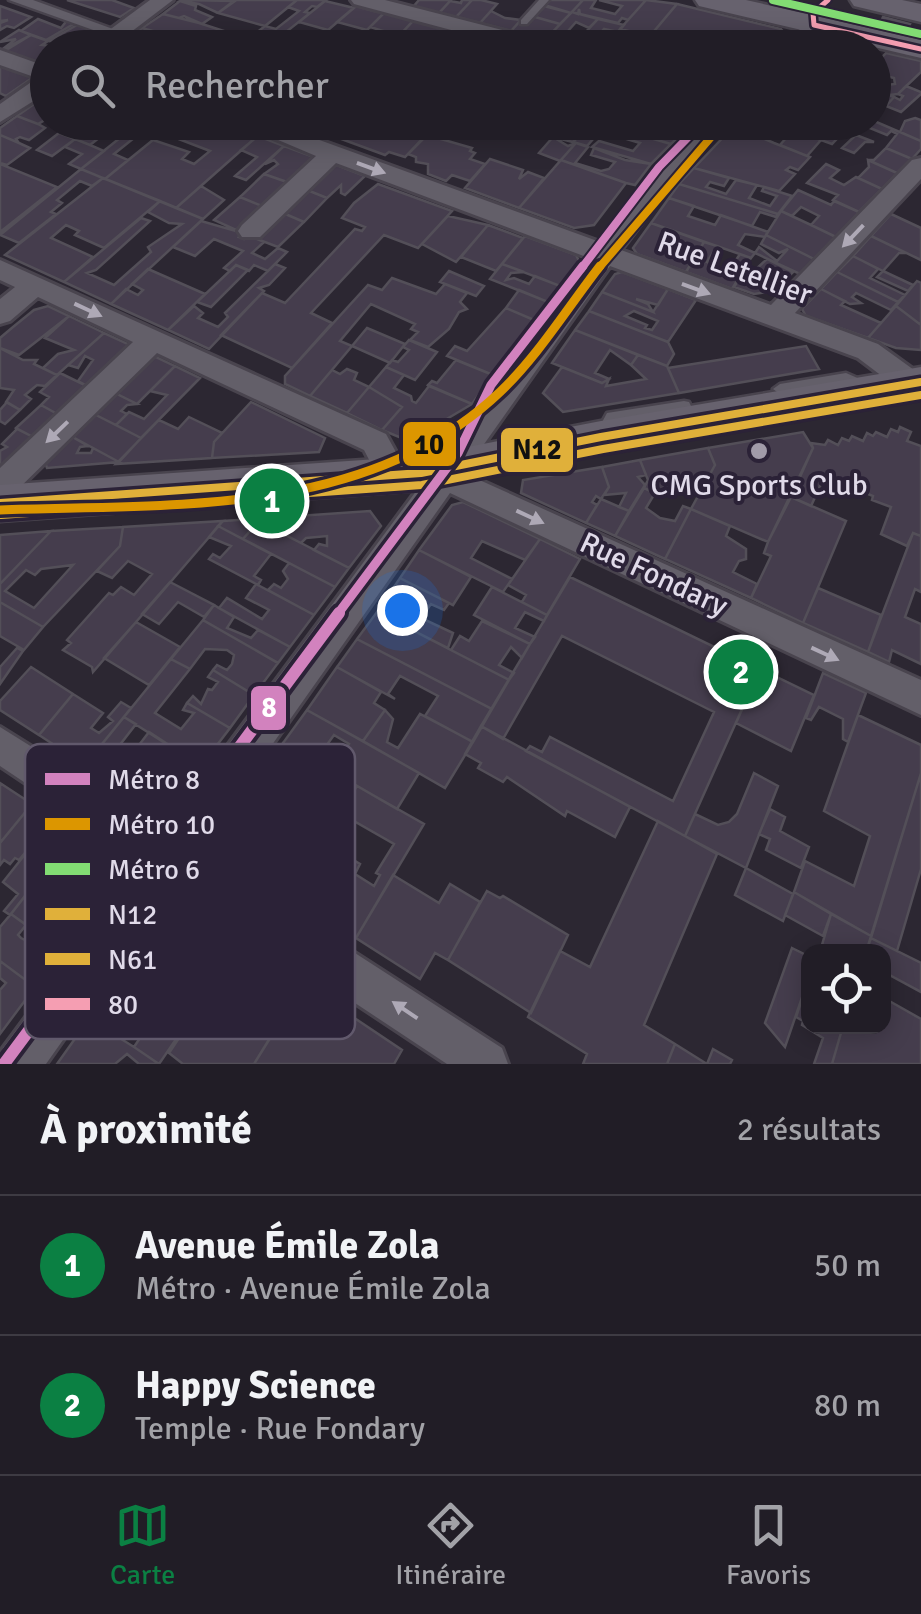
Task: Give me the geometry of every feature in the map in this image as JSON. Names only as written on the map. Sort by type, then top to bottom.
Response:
[{"type":"main road","points":[[708,0],[821,12],[870,30]]},
{"type":"main road","points":[[821,12],[848,24],[866,0],[921,13]]},
{"type":"main road","points":[[891,38],[921,49]]},
{"type":"main road","points":[[0,502],[392,476],[917,383]]},
{"type":"street","points":[[16,0],[107,30]]},
{"type":"street","points":[[120,30],[163,0]]},
{"type":"street","points":[[362,0],[511,30]]},
{"type":"street","points":[[0,57],[30,70]]},
{"type":"street","points":[[0,114],[30,92]]},
{"type":"street","name":"Rue Letellier","points":[[294,140],[868,351],[917,383]]},
{"type":"street","points":[[251,744],[605,255],[668,171],[699,140]]},
{"type":"street","points":[[251,230],[332,154]]},
{"type":"street","points":[[774,317],[921,166]]},
{"type":"street","points":[[0,269],[375,442],[392,476]]},
{"type":"street","points":[[0,314],[35,285]]},
{"type":"street","points":[[0,488],[152,340]]},
{"type":"street","name":"Rue Fondary","points":[[454,465],[462,486],[921,698]]},
{"type":"street","points":[[0,745],[25,761]]},
{"type":"street","points":[[355,977],[486,1064]]},
{"type":"street","points":[[18,1064],[36,1039]]},
{"type":"lane","points":[[517,30],[544,0]]},
{"type":"lane","points":[[780,389],[846,378],[872,391]]},
{"type":"lane","points":[[601,436],[612,417],[684,406]]},
{"type":"building","points":[[67,0],[112,0],[134,8],[120,17]]},
{"type":"building","points":[[182,0],[235,1],[218,13]]},
{"type":"building","points":[[235,0],[297,0],[265,26],[218,13]]},
{"type":"building","points":[[297,0],[326,0],[312,6],[305,12],[310,13],[289,30],[260,30],[265,26],[276,29],[299,11],[288,7]]},
{"type":"building","points":[[419,0],[451,0],[439,13],[413,7]]},
{"type":"building","points":[[472,0],[456,17],[439,13],[450,1]]},
{"type":"building","points":[[472,0],[497,4],[480,23],[456,17]]},
{"type":"building","points":[[549,0],[583,0],[571,13],[544,5]]},
{"type":"building","points":[[583,0],[596,0],[591,8],[615,14],[622,6],[599,0],[646,0],[628,20],[622,18],[618,23],[580,14],[579,9],[578,14],[572,12]]},
{"type":"building","points":[[646,0],[677,4],[655,30],[620,29]]},
{"type":"building","points":[[180,1],[212,17],[202,24],[184,16],[163,14]]},
{"type":"building","points":[[325,1],[354,8],[328,30],[299,22]]},
{"type":"building","points":[[677,4],[782,30],[655,30]]},
{"type":"building","points":[[0,6],[31,17],[14,28],[0,30],[0,23],[8,20],[0,21]]},
{"type":"building","points":[[356,6],[384,13],[367,30],[337,22]]},
{"type":"building","points":[[544,6],[571,13],[560,24],[535,17]]},
{"type":"building","points":[[491,11],[521,20],[512,30],[480,23]]},
{"type":"building","points":[[572,12],[598,19],[589,28],[576,22],[569,30],[555,30]]},
{"type":"building","points":[[384,13],[413,21],[405,30],[370,27]]},
{"type":"building","points":[[163,14],[221,30],[149,30],[142,28]]},
{"type":"building","points":[[535,17],[560,24],[554,30],[512,30],[520,21],[528,23]]},
{"type":"building","points":[[883,17],[910,24],[906,33],[878,28]]},
{"type":"building","points":[[38,19],[61,28],[68,19],[77,22],[63,30],[30,30],[30,34],[21,31]]},
{"type":"building","points":[[598,19],[624,25],[620,30],[588,30]]},
{"type":"building","points":[[413,21],[445,29],[444,30],[404,30]]},
{"type":"building","points":[[77,25],[97,30],[68,30]]},
{"type":"building","points":[[19,30],[30,35],[0,51],[16,39],[0,42]]},
{"type":"building","points":[[30,36],[30,61],[3,52]]},
{"type":"building","points":[[891,54],[921,61],[921,72],[898,94],[891,95]]},
{"type":"building","points":[[0,63],[30,74],[30,79],[6,96],[0,93]]},
{"type":"building","points":[[906,86],[921,92],[901,112],[891,108],[894,97],[900,100],[903,96],[898,94]]},
{"type":"building","points":[[30,107],[30,121],[17,116]]},
{"type":"building","points":[[17,116],[30,121],[30,139],[20,137],[16,139],[19,143],[0,135],[0,128]]},
{"type":"building","points":[[921,120],[921,141],[900,132],[905,121]]},
{"type":"building","points":[[891,128],[921,141],[921,149],[912,159],[886,148],[897,134]]},
{"type":"building","points":[[0,135],[30,148],[7,165],[0,163]]},
{"type":"building","points":[[50,140],[74,140],[52,156],[37,150]]},
{"type":"building","points":[[77,140],[104,151],[81,169],[69,164],[82,154],[65,147]]},
{"type":"building","points":[[117,140],[132,140],[114,154],[128,160],[105,179],[81,169]]},
{"type":"building","points":[[153,140],[189,152],[182,159],[194,164],[210,151],[181,140],[253,140],[176,208],[105,179]]},
{"type":"building","points":[[253,140],[284,146],[246,180],[235,176],[257,157],[241,150]]},
{"type":"building","points":[[344,140],[421,140],[405,157],[389,152],[385,155]]},
{"type":"building","points":[[422,140],[444,140],[472,148],[470,151],[475,153],[470,159],[485,164],[470,181],[452,175],[446,181],[428,174],[428,164],[416,162],[416,157],[408,154]]},
{"type":"building","points":[[550,140],[568,146],[576,143],[560,161],[539,153]]},
{"type":"building","points":[[575,140],[592,140],[587,146]]},
{"type":"building","points":[[630,140],[671,144],[651,164],[592,147],[599,141],[633,151],[640,143]]},
{"type":"building","points":[[721,140],[768,140],[810,157],[798,170],[786,170],[795,174],[779,191],[694,168]]},
{"type":"building","points":[[784,140],[821,140],[807,156],[780,145]]},
{"type":"building","points":[[851,140],[874,142],[865,142],[854,153],[842,148]]},
{"type":"building","points":[[576,143],[588,147],[575,163],[601,171],[615,162],[591,155],[594,148],[625,160],[651,164],[635,185],[626,183],[561,160]]},
{"type":"building","points":[[284,146],[314,157],[287,182],[264,174],[278,164],[274,160],[265,164]]},
{"type":"building","points":[[886,148],[912,159],[897,173],[868,160],[874,160]]},
{"type":"building","points":[[490,159],[523,170],[519,179],[528,172],[544,178],[519,208],[465,188]]},
{"type":"building","points":[[561,160],[626,183],[594,225],[574,228],[519,208]]},
{"type":"building","points":[[868,160],[897,173],[882,189],[858,178],[869,167]]},
{"type":"building","points":[[0,164],[57,187],[0,232]]},
{"type":"building","points":[[334,164],[365,176],[345,195],[341,185],[327,198],[307,190]]},
{"type":"building","points":[[826,164],[839,170],[830,178],[844,185],[856,177],[882,189],[859,212],[833,200],[838,195],[807,183]]},
{"type":"building","points":[[694,168],[729,178],[724,186],[710,182],[706,187],[726,194],[736,180],[757,185],[749,198],[770,206],[777,196],[762,191],[764,187],[792,196],[778,214],[679,184]]},
{"type":"building","points":[[81,169],[103,178],[92,186],[80,181],[57,200],[62,203],[51,212],[56,214],[19,243],[0,235]]},
{"type":"building","points":[[264,174],[287,182],[262,206],[240,197]]},
{"type":"building","points":[[103,178],[160,201],[104,248],[75,235],[79,231],[66,225],[51,238],[93,257],[64,282],[5,255]]},
{"type":"building","points":[[378,184],[452,211],[418,248],[384,235],[311,313],[332,323],[292,368],[221,335],[262,293],[285,303],[355,229],[362,231],[365,227],[342,218]]},
{"type":"building","points":[[679,184],[778,214],[776,217],[760,212],[752,226],[669,198]]},
{"type":"building","points":[[201,186],[224,200],[203,219],[176,208]]},
{"type":"building","points":[[307,190],[327,198],[304,222],[283,213]]},
{"type":"building","points":[[798,190],[859,212],[836,237],[811,225],[819,216],[801,207],[792,216],[781,211]]},
{"type":"building","points":[[240,197],[262,206],[236,230],[214,220]]},
{"type":"building","points":[[669,198],[694,206],[688,216],[715,225],[721,215],[768,232],[765,237],[745,234],[738,245],[755,253],[751,258],[651,223]]},
{"type":"building","points":[[160,201],[203,219],[111,304],[64,282],[141,218],[150,221],[96,270],[87,273],[114,285],[151,252],[148,247],[182,224],[169,223],[148,212]]},
{"type":"building","points":[[781,211],[836,237],[814,259],[766,235]]},
{"type":"building","points":[[283,213],[304,222],[278,247],[257,239]]},
{"type":"building","points":[[891,214],[921,228],[921,260],[871,236]]},
{"type":"building","points":[[448,216],[488,225],[456,262],[422,244]]},
{"type":"building","points":[[201,221],[243,233],[239,237],[244,239],[249,235],[264,242],[252,253],[265,259],[278,248],[287,252],[268,271],[254,265],[249,271],[236,265],[230,271],[224,268],[243,251],[214,239],[195,256],[173,247]]},
{"type":"building","points":[[651,223],[704,242],[686,272],[637,254],[633,248]]},
{"type":"building","points":[[488,225],[523,238],[496,271],[461,257]]},
{"type":"building","points":[[766,235],[814,259],[800,274],[755,253],[759,247],[777,261],[788,249],[779,253],[761,244]]},
{"type":"building","points":[[525,236],[576,255],[579,261],[560,286],[502,264]]},
{"type":"building","points":[[871,236],[906,253],[899,253],[883,271],[853,256]]},
{"type":"building","points":[[704,242],[717,246],[707,262],[728,272],[740,254],[751,258],[732,289],[686,272]]},
{"type":"building","points":[[853,256],[878,269],[870,278],[905,295],[898,302],[837,272]]},
{"type":"building","points":[[767,259],[793,272],[774,291],[754,294],[734,287],[746,268],[754,271]]},
{"type":"building","points":[[275,264],[285,268],[269,285],[259,288],[264,291],[209,349],[168,330],[194,306],[203,313],[198,318],[218,327],[228,317],[225,313]]},
{"type":"building","points":[[502,264],[524,272],[511,273],[506,280],[514,278],[529,284],[535,276],[560,286],[548,302],[490,279]]},
{"type":"building","points":[[236,265],[248,270],[211,307],[197,302]]},
{"type":"building","points":[[148,269],[205,294],[168,330],[111,304],[126,289],[138,295],[143,290],[132,284]]},
{"type":"building","points":[[449,271],[484,286],[476,296],[440,282]]},
{"type":"building","points":[[883,271],[913,285],[908,291],[877,277]]},
{"type":"building","points":[[622,272],[668,289],[658,305],[636,299],[648,304],[653,312],[602,292],[615,274]]},
{"type":"building","points":[[837,272],[898,302],[891,310],[856,293],[852,297],[861,303],[850,304],[821,289]]},
{"type":"building","points":[[392,278],[436,294],[445,284],[467,293],[460,302],[467,309],[459,312],[449,329],[428,347],[410,340],[418,332],[411,329],[415,324],[371,304],[340,341],[352,346],[310,396],[285,384],[285,376],[368,285],[382,290]]},
{"type":"building","points":[[917,281],[921,283],[921,325],[896,306]]},
{"type":"building","points":[[668,289],[696,300],[668,342],[589,311],[602,292],[653,312]],"holes":[[[634,311],[658,321],[652,330],[625,316]]]},
{"type":"building","points":[[821,289],[845,301],[841,305],[881,323],[868,338],[806,316],[802,309]]},
{"type":"building","points":[[519,290],[548,302],[534,320],[506,308]]},
{"type":"building","points":[[48,306],[69,316],[19,355],[0,348],[0,338],[34,310]]},
{"type":"building","points":[[896,306],[921,325],[921,350],[896,348],[868,338]]},
{"type":"building","points":[[506,308],[534,320],[493,375],[447,356],[455,346],[467,351]]},
{"type":"building","points":[[589,311],[668,342],[674,354],[667,366],[575,330]]},
{"type":"building","points":[[69,316],[104,333],[57,375],[43,368],[58,354],[74,350],[45,338]]},
{"type":"building","points":[[367,328],[405,344],[390,363],[352,346]]},
{"type":"building","points":[[575,330],[638,355],[631,365],[610,350],[595,373],[609,379],[602,383],[552,363]]},
{"type":"building","points":[[104,333],[128,344],[129,351],[91,388],[78,381],[93,360],[85,356],[78,368],[68,365]]},
{"type":"building","points":[[409,340],[437,352],[415,380],[386,367],[392,360],[398,362],[409,350],[403,347]]},
{"type":"building","points":[[806,346],[819,369],[679,393],[668,368]]},
{"type":"building","points":[[0,348],[23,360],[37,360],[34,364],[57,375],[25,395],[31,399],[20,410],[6,402],[14,390],[0,388]]},
{"type":"building","points":[[638,355],[667,366],[679,393],[563,412],[543,393],[562,367],[602,383],[609,379],[606,386],[646,379],[631,365]]},
{"type":"building","points":[[156,357],[175,366],[137,404],[113,392],[148,358]]},
{"type":"building","points":[[456,360],[493,375],[472,404],[428,385],[432,381],[437,383]]},
{"type":"building","points":[[175,366],[200,378],[141,438],[116,425],[129,412],[144,419],[167,395],[150,391]]},
{"type":"building","points":[[386,367],[404,375],[394,388],[416,403],[429,386],[472,404],[418,436],[399,437],[382,430],[402,407],[369,387]]},
{"type":"building","points":[[347,369],[357,373],[354,380],[369,387],[347,413],[310,396],[332,370],[340,374]]},
{"type":"building","points":[[60,373],[91,388],[61,416],[41,405],[49,397],[40,392]]},
{"type":"building","points":[[369,387],[402,407],[382,430],[347,413]]},
{"type":"building","points":[[113,392],[137,404],[127,405],[121,411],[127,414],[116,425],[92,413]]},
{"type":"building","points":[[7,402],[20,410],[5,424],[0,421],[0,410]]},
{"type":"building","points":[[251,402],[325,438],[319,452],[212,458],[214,442]]},
{"type":"building","points":[[41,405],[61,416],[37,439],[16,428]]},
{"type":"building","points":[[92,413],[141,438],[119,462],[69,435]]},
{"type":"building","points":[[189,417],[222,433],[214,442],[212,458],[116,464],[159,420],[178,429]]},
{"type":"building","points":[[900,427],[911,432],[907,441],[921,446],[921,536],[913,533],[907,546],[881,534],[891,507],[872,500],[873,496],[856,489],[852,494],[822,482],[811,506],[791,497],[813,448],[811,443],[825,445],[828,440],[838,445],[842,438],[849,441],[852,436],[863,441],[867,433],[873,436],[876,432],[887,437],[891,429],[898,432]]},
{"type":"building","points":[[17,429],[37,439],[0,474],[0,451],[7,447],[2,444]]},
{"type":"building","points":[[803,432],[813,448],[768,542],[691,509],[715,465],[708,448]]},
{"type":"building","points":[[69,435],[88,446],[80,447],[77,453],[91,453],[93,448],[119,462],[47,468],[44,460]]},
{"type":"building","points":[[708,448],[715,465],[703,487],[692,481],[681,483],[682,488],[655,493],[644,488],[648,480],[640,460]]},
{"type":"building","points":[[640,460],[646,475],[638,477],[645,485],[629,511],[619,507],[626,493],[604,495],[609,487],[602,467]]},
{"type":"building","points":[[602,467],[609,487],[601,499],[596,496],[592,502],[597,505],[586,523],[521,493],[523,480]]},
{"type":"building","points":[[644,488],[655,493],[646,508],[660,518],[675,521],[683,506],[691,509],[665,559],[615,536]]},
{"type":"building","points":[[791,497],[846,521],[803,623],[751,598],[771,556],[764,553],[768,542]]},
{"type":"building","points":[[601,499],[629,511],[615,536],[586,523]]},
{"type":"building","points":[[463,502],[540,539],[525,560],[482,541],[471,558],[512,579],[503,592],[419,550],[452,505]]},
{"type":"building","points":[[691,509],[730,526],[726,536],[746,549],[746,559],[739,561],[733,572],[757,584],[751,598],[665,559]]},
{"type":"building","points":[[370,511],[381,526],[349,568],[314,550],[319,544],[327,546],[327,536],[306,538],[301,543],[254,519]]},
{"type":"building","points":[[223,521],[259,521],[243,539],[218,526]]},
{"type":"building","points":[[223,521],[93,672],[92,667],[63,650],[71,643],[67,640],[109,593],[113,595],[121,587],[134,595],[152,574],[128,561],[112,578],[97,571],[120,546],[123,527]]},
{"type":"building","points":[[259,521],[349,568],[335,587],[243,539]]},
{"type":"building","points":[[218,526],[271,554],[254,576],[261,580],[258,585],[209,559],[213,554],[220,558],[231,546],[209,537]]},
{"type":"building","points":[[123,527],[120,546],[43,627],[0,602],[0,584],[51,531]],"holes":[[[73,565],[34,608],[5,591],[26,570],[35,575],[41,569]]]},
{"type":"building","points":[[51,531],[0,584],[0,535]]},
{"type":"building","points":[[913,533],[921,536],[921,592],[915,589],[905,617],[921,624],[921,664],[892,650],[889,662],[868,652]]},
{"type":"building","points":[[540,539],[580,559],[547,615],[522,602],[526,595],[508,585]]},
{"type":"building","points":[[419,550],[471,577],[453,605],[400,578]]},
{"type":"building","points":[[289,563],[335,587],[314,615],[268,590],[274,584],[281,588],[288,579],[283,571]]},
{"type":"building","points":[[570,577],[760,669],[685,836],[526,751],[530,746],[542,752],[550,737],[673,801],[714,712],[562,636],[503,739],[481,726]]},
{"type":"building","points":[[400,578],[449,603],[444,610],[431,604],[421,618],[453,633],[448,648],[377,612]]},
{"type":"building","points":[[170,582],[214,605],[204,617],[178,602],[159,624],[142,614]]},
{"type":"building","points":[[256,584],[314,615],[290,647],[219,608],[227,598],[262,619],[269,610],[246,598]]},
{"type":"building","points":[[492,587],[547,615],[544,621],[525,612],[515,628],[535,637],[530,644],[474,615]]},
{"type":"building","points":[[818,588],[881,615],[868,652],[803,623]]},
{"type":"building","points":[[0,602],[43,627],[24,650],[0,636]]},
{"type":"building","points":[[214,605],[234,617],[227,628],[251,638],[258,630],[290,647],[278,663],[203,620]]},
{"type":"building","points":[[377,612],[509,680],[492,709],[357,639]]},
{"type":"building","points":[[203,620],[278,663],[254,695],[213,670],[217,665],[227,670],[232,664],[234,655],[227,650],[205,649],[190,669],[171,659]]},
{"type":"building","points":[[482,621],[530,644],[522,658],[511,647],[499,665],[514,673],[509,680],[451,650],[460,636],[469,641]]},
{"type":"building","points":[[136,622],[180,647],[149,685],[104,658]]},
{"type":"building","points":[[357,639],[492,709],[473,742],[425,716],[438,696],[400,676],[388,694],[395,699],[337,667]]},
{"type":"building","points":[[17,648],[23,651],[0,684],[0,667]]},
{"type":"building","points":[[171,659],[190,669],[155,713],[181,729],[194,713],[183,710],[187,703],[230,728],[218,744],[166,744],[124,717]]},
{"type":"building","points":[[31,667],[73,694],[39,735],[0,710],[0,701]]},
{"type":"building","points":[[337,667],[381,692],[374,703],[385,710],[363,741],[307,710]]},
{"type":"building","points":[[760,669],[814,695],[791,751],[736,723]]},
{"type":"building","points":[[213,670],[254,695],[230,728],[187,703],[193,696],[201,704],[208,689],[212,690],[218,682],[208,677]]},
{"type":"building","points":[[823,673],[866,693],[848,742],[843,739],[843,719],[819,707],[811,720],[806,718]]},
{"type":"building","points":[[73,694],[103,713],[91,728],[99,733],[113,721],[108,717],[121,702],[131,708],[102,744],[53,744],[39,735]]},
{"type":"building","points":[[307,710],[419,773],[397,809],[355,785],[355,744],[334,735],[328,744],[285,744]]},
{"type":"building","points":[[385,710],[393,719],[387,742],[398,748],[420,714],[473,742],[445,788],[363,741]]},
{"type":"building","points":[[858,715],[921,745],[921,773],[871,936],[794,892],[805,861],[854,886],[870,836],[824,811]]},
{"type":"building","points":[[124,717],[136,724],[121,744],[102,744]]},
{"type":"building","points":[[481,726],[630,807],[615,837],[567,811],[565,816],[507,777],[503,782],[478,768],[481,763],[465,754]]},
{"type":"building","points":[[149,732],[167,744],[140,744]]},
{"type":"building","points":[[754,773],[778,786],[746,868],[685,836],[695,814],[718,825],[729,822],[737,814]]},
{"type":"building","points":[[921,773],[921,869],[897,951],[891,944],[871,938]]},
{"type":"building","points":[[0,783],[25,799],[25,813],[0,843]]},
{"type":"building","points":[[357,786],[424,824],[356,938],[355,874],[374,886],[380,875],[376,873],[394,844],[355,822]]},
{"type":"building","points":[[770,809],[785,817],[780,831],[809,847],[801,868],[766,850],[770,839],[759,834]]},
{"type":"building","points":[[25,813],[25,853],[19,860],[15,858],[10,864],[4,860],[0,865],[0,843]]},
{"type":"building","points":[[658,821],[717,854],[644,1025],[675,1044],[667,1064],[583,1064],[587,1054],[528,1017],[560,951],[590,967]]},
{"type":"building","points":[[25,854],[25,896],[10,915],[4,911],[18,894],[3,882]]},
{"type":"building","points":[[746,868],[793,894],[783,921],[735,895]]},
{"type":"building","points":[[393,875],[439,903],[450,884],[480,902],[448,960],[435,953],[420,979],[356,938]]},
{"type":"building","points":[[487,891],[503,896],[568,935],[531,1013],[448,960]]},
{"type":"building","points":[[794,892],[831,914],[823,936],[785,915]]},
{"type":"building","points":[[25,896],[25,924],[11,914]]},
{"type":"building","points":[[11,914],[25,924],[18,935],[25,940],[25,980],[0,961],[0,927]]},
{"type":"building","points":[[831,914],[871,936],[868,944],[822,944]]},
{"type":"building","points":[[792,948],[801,952],[801,1000],[785,1047],[765,1023]]},
{"type":"building","points":[[891,948],[921,963],[921,992],[891,976]]},
{"type":"building","points":[[0,961],[25,980],[25,1000],[0,1034],[0,990],[6,983],[0,978]]},
{"type":"building","points":[[891,1002],[921,1019],[921,1064],[832,1064],[841,1034],[891,1034]]},
{"type":"building","points":[[355,1018],[402,1050],[394,1064],[254,1064],[269,1039],[355,1039]]},
{"type":"building","points":[[817,1034],[841,1034],[832,1064],[814,1064],[823,1038]]},
{"type":"building","points":[[75,1039],[121,1039],[159,1064],[139,1064],[127,1054],[115,1064],[57,1064]]},
{"type":"building","points":[[139,1039],[176,1039],[159,1064],[134,1047]]},
{"type":"building","points":[[178,1039],[270,1039],[254,1064],[183,1064],[169,1053]]},
{"type":"building","points":[[675,1044],[707,1064],[667,1064]]},
{"type":"building","points":[[713,1049],[732,1060],[730,1064],[707,1064]]},
{"type":"metro line","name":"6","points":[[773,0],[921,34]]},
{"type":"metro line","name":"8","points":[[242,744],[458,453],[491,385],[659,167],[685,140]]},
{"type":"metro line","name":"10","points":[[0,510],[197,503],[265,496],[330,484],[392,464],[449,434],[500,392],[640,217],[708,140]]},
{"type":"metro line","name":"8","points":[[4,1064],[25,1036]]},
{"type":"transit line","name":"80","points":[[828,0],[813,13],[814,25],[836,30]]},
{"type":"transit line","name":"80","points":[[891,42],[921,49]]},
{"type":"transit line","name":"N12","points":[[0,503],[421,473],[601,437],[921,382]]},
{"type":"transit line","name":"N61","points":[[1,515],[422,485],[603,449],[921,395]]},
{"type":"place","name":"CMG Sports Club","points":[[759,451]]},
{"type":"place","name":"Avenue Émile Zola","points":[[272,501]]},
{"type":"place","name":"Happy Science","points":[[741,672]]}]
